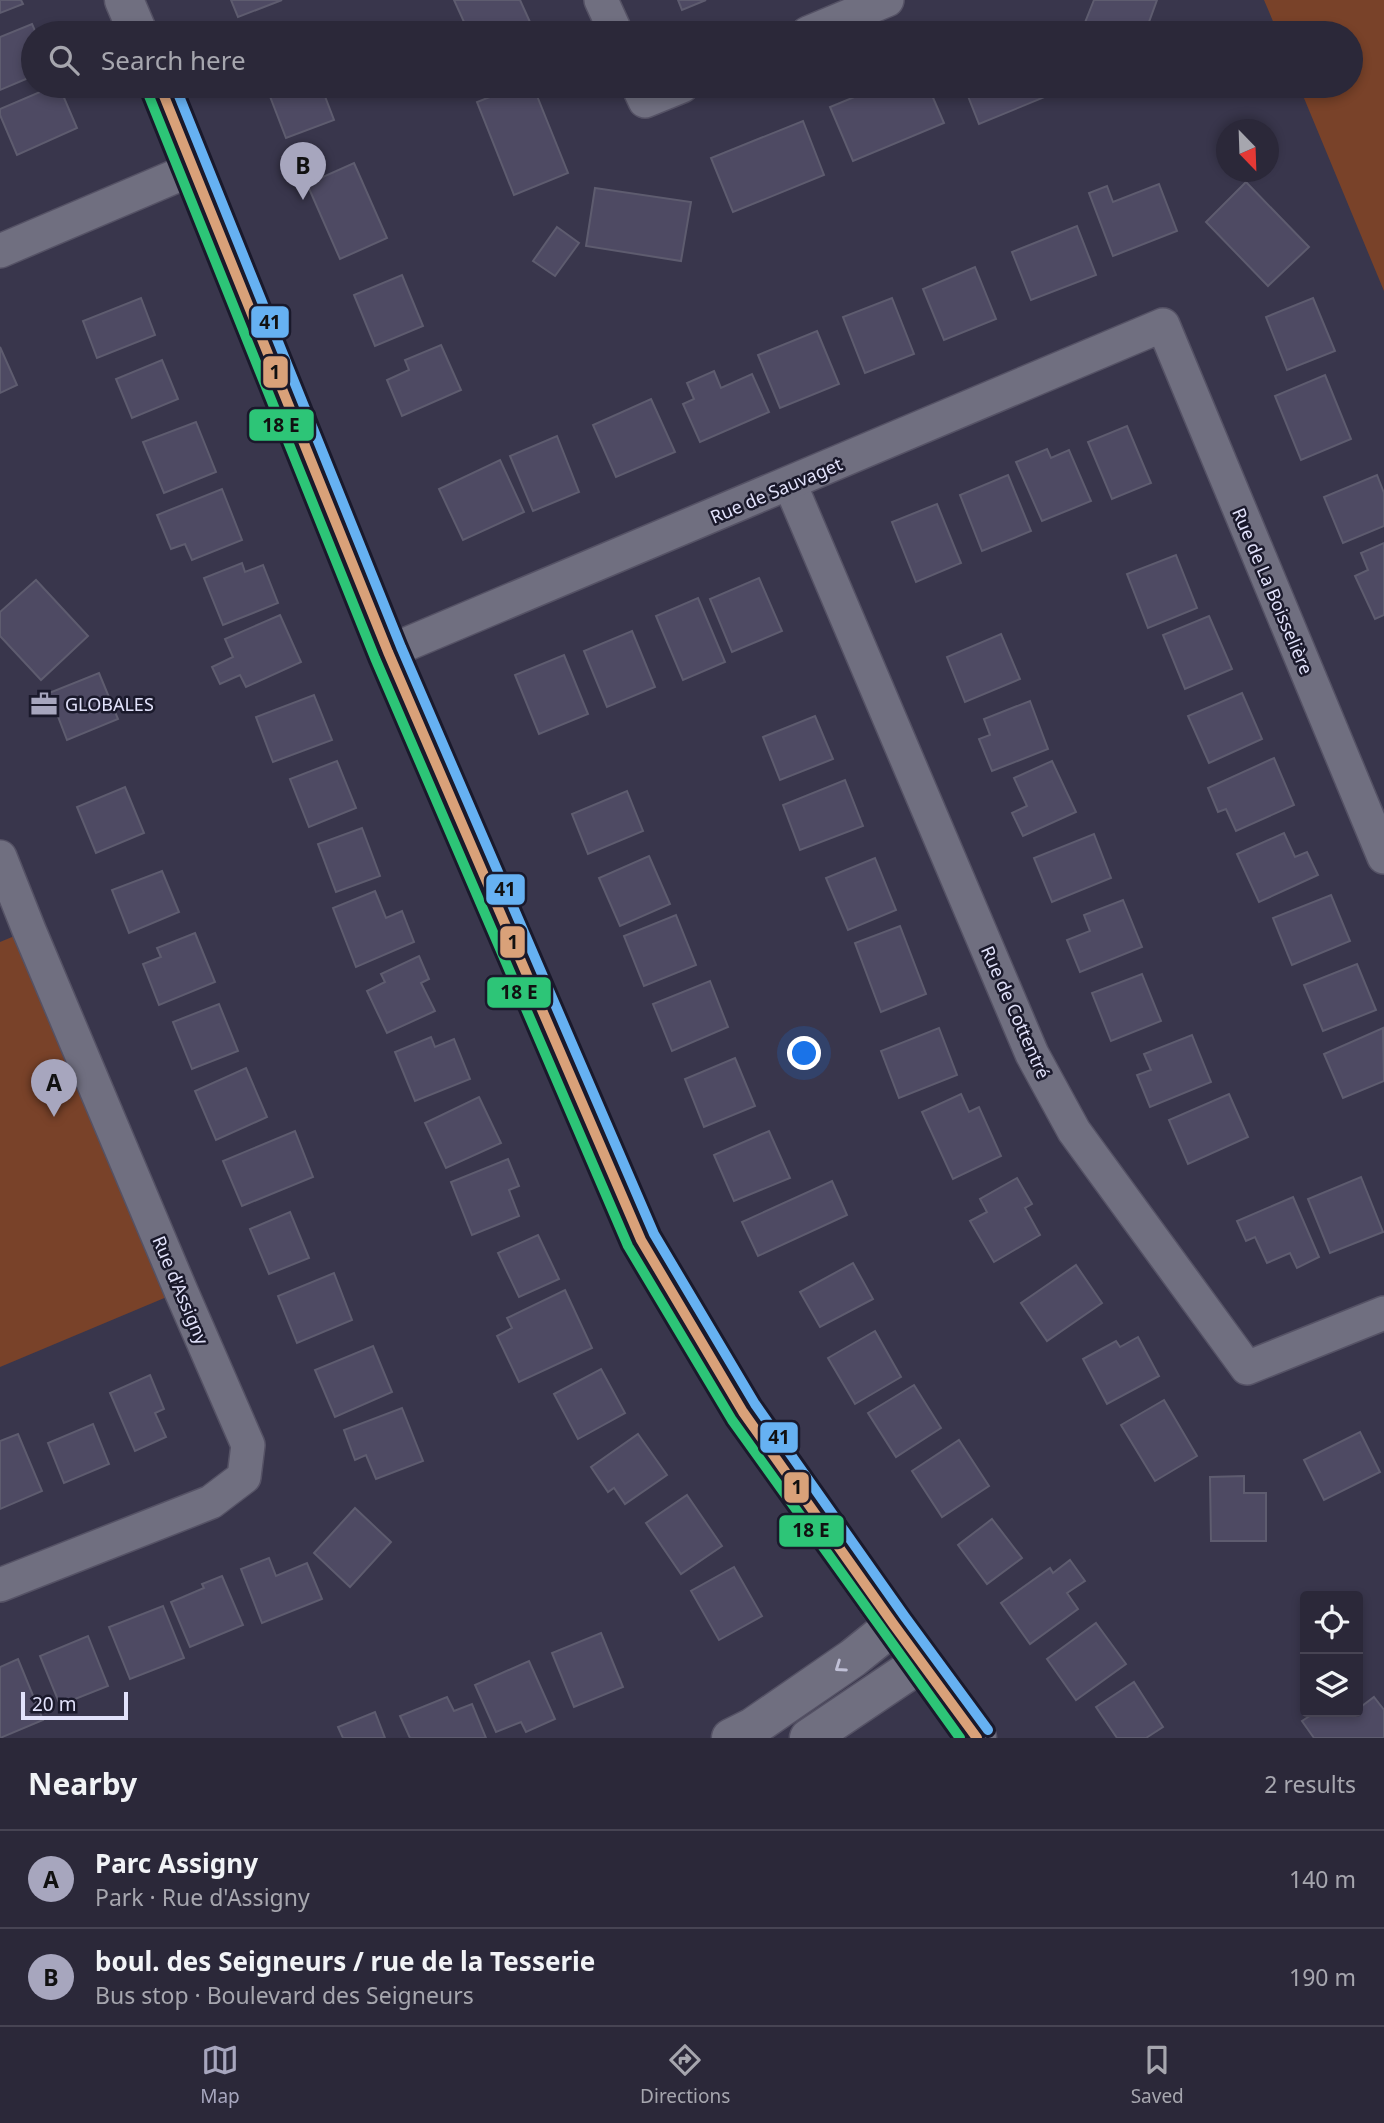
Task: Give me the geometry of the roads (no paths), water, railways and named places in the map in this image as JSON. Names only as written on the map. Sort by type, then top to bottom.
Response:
[{"type":"street","points":[[124,0],[133,21]]},
{"type":"street","points":[[601,0],[610,21]]},
{"type":"street","points":[[837,21],[887,0]]},
{"type":"street","points":[[165,98],[388,652],[641,1240],[743,1412],[977,1738]]},
{"type":"street","points":[[0,251],[195,169]]},
{"type":"street","name":"Rue de Sauvaget","points":[[388,652],[1163,325]]},
{"type":"street","name":"Rue de La Boisselière","points":[[1163,325],[1384,857]]},
{"type":"street","name":"Rue de Cottentré","points":[[790,484],[1032,1054],[1074,1131],[1247,1368],[1384,1313]]},
{"type":"street","name":"Rue d'Assigny","points":[[0,857],[248,1445],[244,1476],[212,1502],[0,1585]]},
{"type":"street","points":[[731,1738],[753,1727],[853,1658],[894,1625]]},
{"type":"street","points":[[809,1738],[922,1662]]},
{"type":"place","name":"boul. des Seigneurs / rue de la Tesserie","points":[[303,200]]},
{"type":"place","name":"GLOBALES","points":[[44,704]]},
{"type":"place","name":"Parc Assigny","points":[[54,1117]]}]
